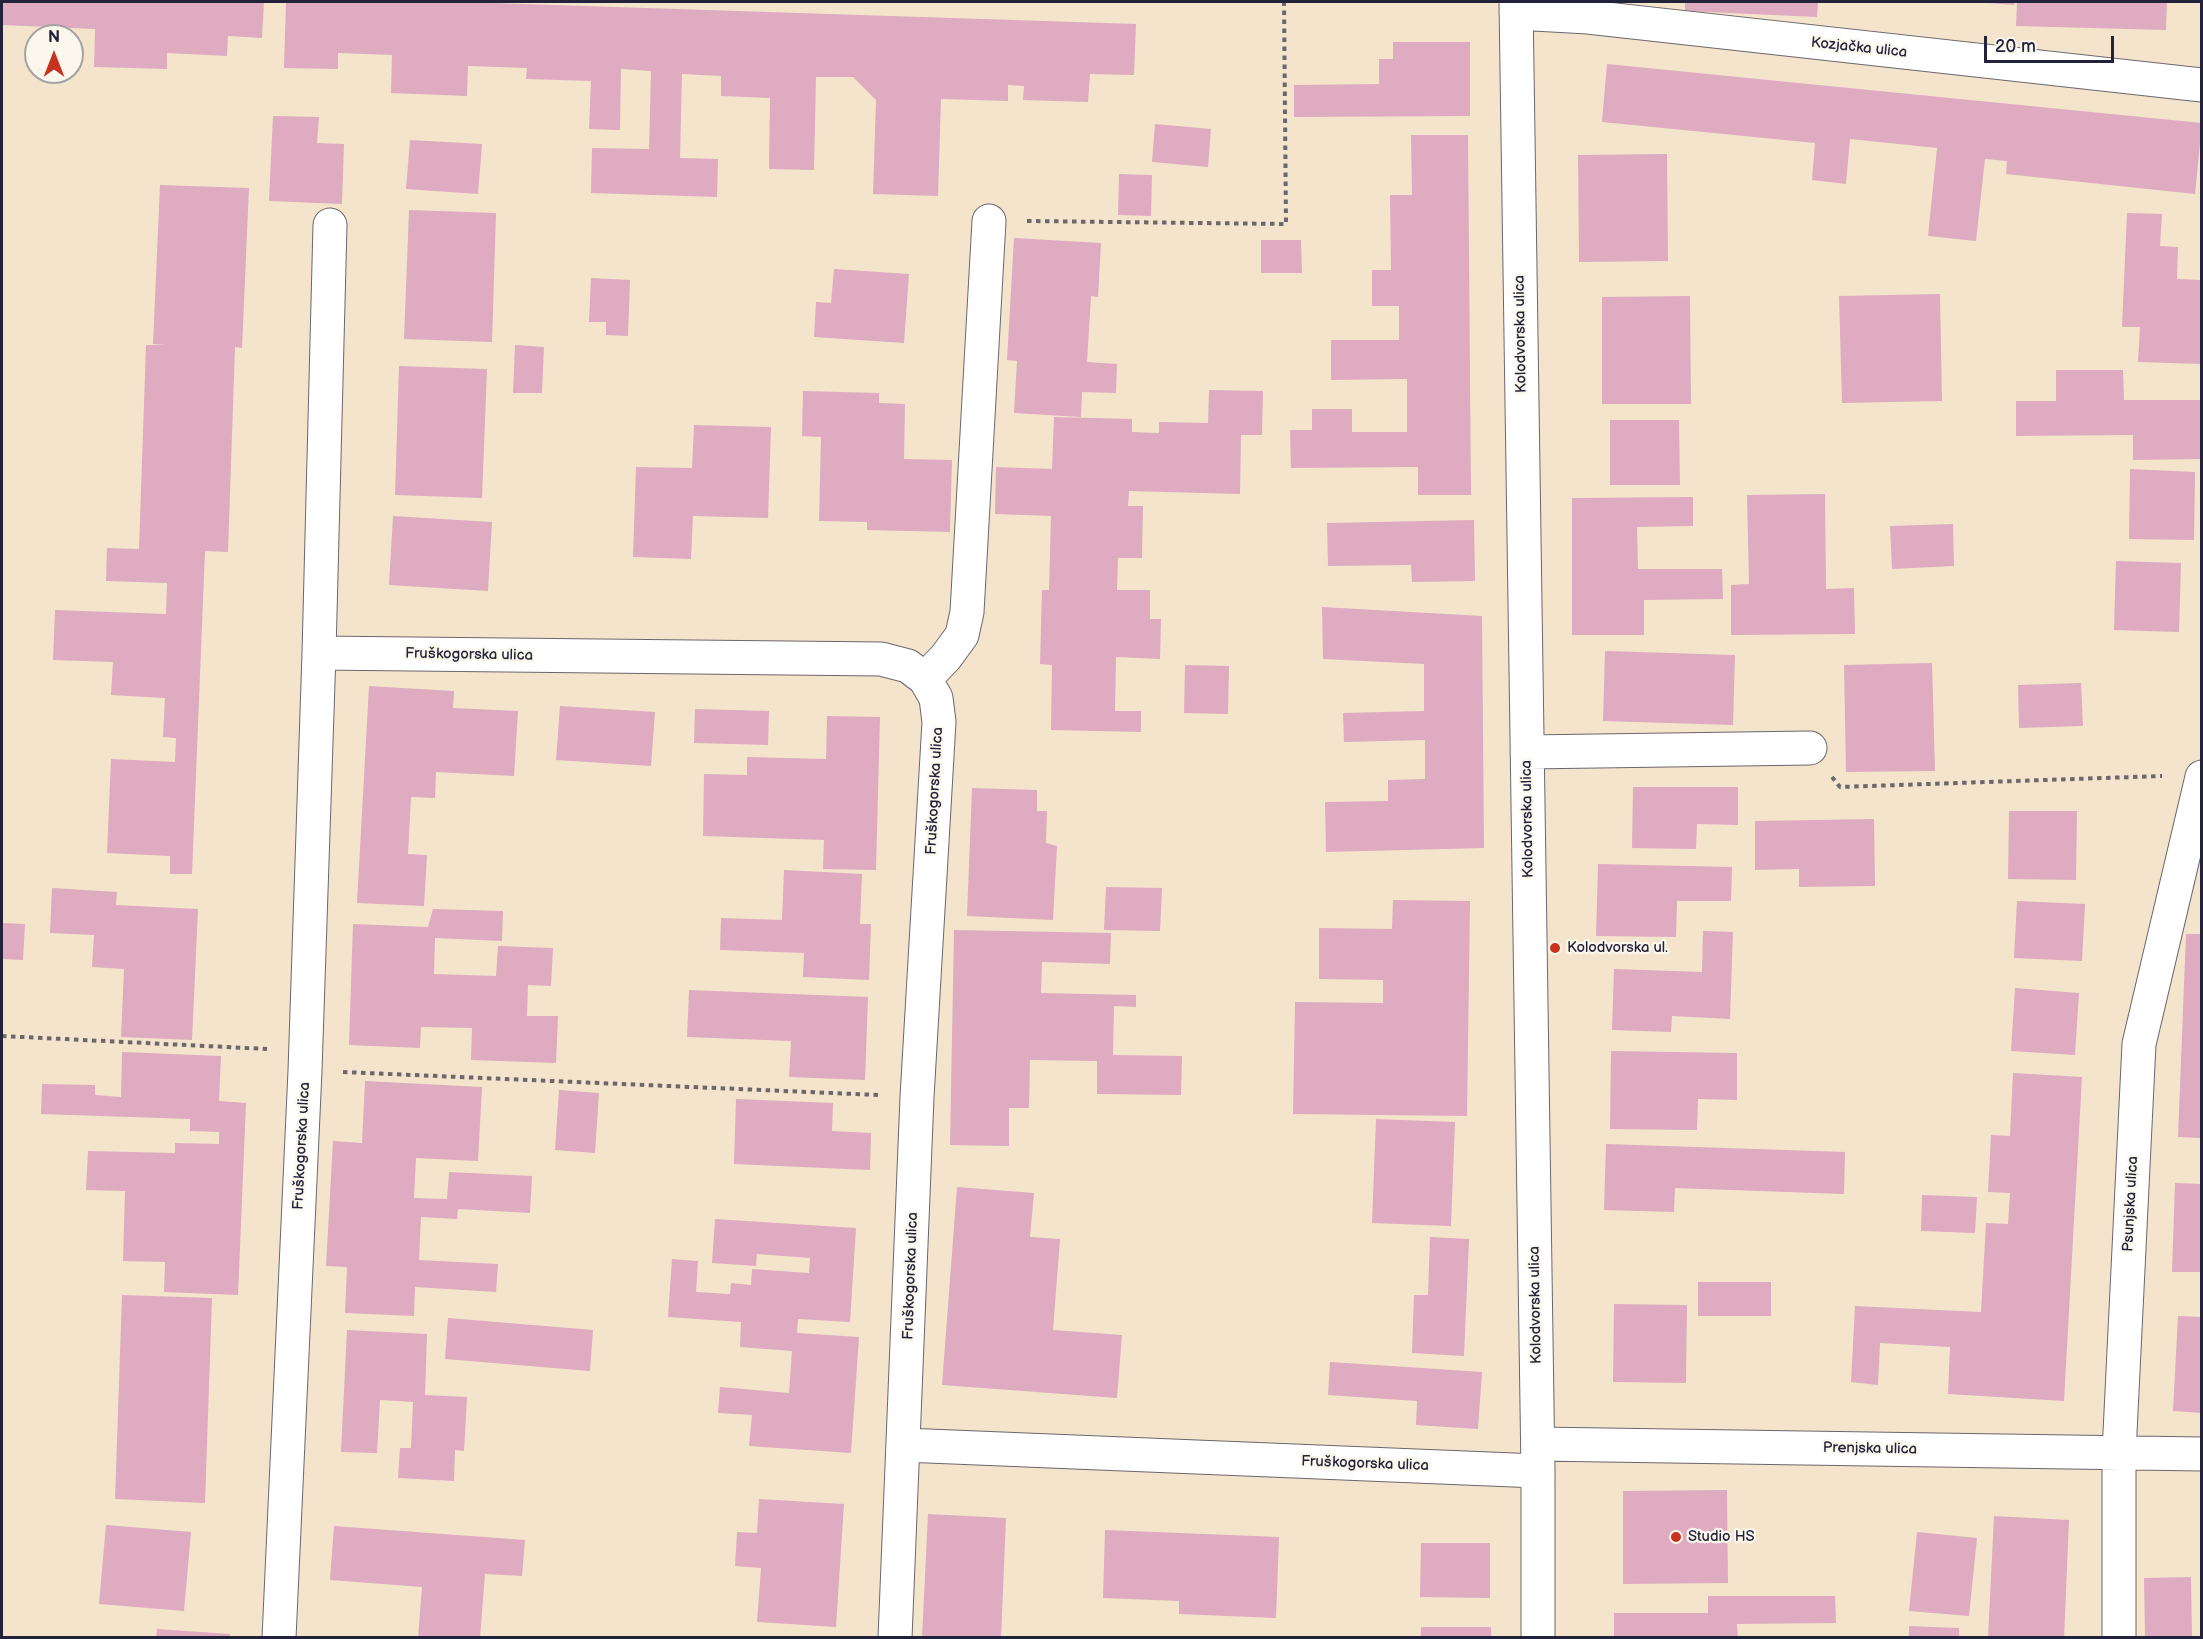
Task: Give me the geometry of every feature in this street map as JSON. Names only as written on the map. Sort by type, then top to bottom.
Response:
[{"type":"street","name":"Kozjačka ulica","points":[[1516,7],[1588,17],[2202,85]]},
{"type":"street","name":"Kolodvorska ulica","points":[[1516,7],[1538,1457],[1538,1638]]},
{"type":"street","points":[[925,679],[946,657],[962,635],[967,612],[989,221]]},
{"type":"street","name":"Fruškogorska ulica","points":[[279,1638],[305,1061],[330,225]]},
{"type":"street","name":"Fruškogorska ulica","points":[[319,653],[881,659],[908,666],[925,679],[936,698],[939,722],[917,1097],[895,1638]]},
{"type":"street","points":[[1527,752],[1810,748]]},
{"type":"street","name":"Psunjska ulica","points":[[2119,1638],[2119,1453],[2139,1044],[2202,777]]},
{"type":"street","name":"Fruškogorska ulica","points":[[904,1445],[1538,1457]]},
{"type":"street","name":"Prenjska ulica","points":[[1538,1457],[2202,1454]]},
{"type":"path","points":[[989,221],[1287,225],[1284,2]]},
{"type":"path","points":[[1810,748],[1840,788],[2167,776]]},
{"type":"path","points":[[2,1036],[305,1061],[917,1097]]},
{"type":"building","points":[[2,2],[264,2],[262,38],[228,36],[227,56],[167,53],[167,69],[94,67],[95,29],[84,29],[84,24],[2,25]]},
{"type":"building","points":[[286,2],[462,2],[1136,24],[1134,75],[1090,74],[1088,102],[1023,100],[1024,86],[1008,85],[1008,101],[941,99],[938,196],[873,194],[876,100],[853,77],[816,77],[814,170],[769,169],[770,98],[721,96],[721,76],[682,74],[680,158],[718,159],[717,197],[591,193],[592,148],[649,149],[651,71],[621,69],[620,130],[589,129],[591,81],[526,79],[527,68],[468,66],[467,96],[391,93],[392,55],[338,53],[338,69],[284,68]]},
{"type":"building","points":[[1685,2],[1818,2],[1817,17],[1685,11]]},
{"type":"building","points":[[2014,2],[2014,5],[1987,3]]},
{"type":"building","points":[[2017,2],[2167,2],[2166,30],[2016,26]]},
{"type":"building","points":[[1393,42],[1470,42],[1470,116],[1294,117],[1294,85],[1379,84],[1379,59],[1393,59]]},
{"type":"building","points":[[1607,64],[2202,123],[2195,194],[2006,174],[2007,161],[1985,159],[1976,241],[1928,236],[1937,148],[1850,139],[1846,184],[1812,180],[1815,143],[1602,122]]},
{"type":"building","points":[[273,116],[319,117],[317,143],[344,144],[342,204],[269,201]]},
{"type":"building","points":[[1155,124],[1211,129],[1208,167],[1152,162]]},
{"type":"building","points":[[1411,135],[1468,135],[1471,495],[1418,495],[1418,467],[1291,468],[1290,430],[1312,430],[1312,409],[1352,409],[1352,432],[1407,432],[1407,379],[1331,380],[1331,340],[1399,340],[1399,306],[1372,306],[1372,270],[1391,270],[1390,195],[1412,195]]},
{"type":"building","points":[[410,140],[482,144],[478,194],[406,189]]},
{"type":"building","points":[[1667,154],[1668,261],[1579,262],[1578,155]]},
{"type":"building","points":[[1119,174],[1152,175],[1151,216],[1118,215]]},
{"type":"building","points":[[160,185],[249,188],[242,348],[235,347],[228,552],[205,551],[192,874],[170,874],[170,856],[107,853],[111,759],[175,762],[176,738],[163,737],[165,698],[111,695],[113,662],[53,660],[55,610],[166,614],[167,583],[106,581],[107,548],[139,549],[146,345],[166,345],[153,344]]},
{"type":"building","points":[[409,210],[496,213],[492,342],[404,339]]},
{"type":"building","points":[[2127,213],[2162,214],[2160,246],[2178,247],[2177,279],[2202,280],[2202,364],[2138,362],[2140,327],[2122,327]]},
{"type":"building","points":[[1014,238],[1101,243],[1098,297],[1091,296],[1087,362],[1117,364],[1116,393],[1082,392],[1081,417],[1014,413],[1017,361],[1007,360]]},
{"type":"building","points":[[1261,240],[1301,240],[1302,273],[1261,273]]},
{"type":"building","points":[[834,269],[909,274],[904,343],[814,337],[816,302],[831,303]]},
{"type":"building","points":[[591,278],[630,280],[628,336],[606,335],[606,322],[589,322]]},
{"type":"building","points":[[1940,294],[1942,401],[1842,403],[1839,296]]},
{"type":"building","points":[[1690,296],[1691,404],[1602,404],[1602,297]]},
{"type":"building","points":[[515,345],[544,347],[542,393],[513,393]]},
{"type":"building","points":[[399,366],[487,369],[482,498],[395,495]]},
{"type":"building","points":[[2056,370],[2123,370],[2124,400],[2200,400],[2201,459],[2133,460],[2133,435],[2016,436],[2016,401],[2056,401]]},
{"type":"building","points":[[1209,390],[1263,391],[1262,435],[1241,435],[1240,494],[1129,491],[1128,506],[1143,506],[1142,558],[1118,558],[1117,590],[1150,590],[1150,619],[1161,619],[1160,659],[1116,657],[1115,711],[1141,711],[1141,732],[1051,730],[1052,665],[1040,664],[1042,590],[1049,590],[1051,516],[995,514],[996,467],[1052,469],[1054,417],[1132,419],[1132,432],[1159,433],[1159,422],[1208,423]]},
{"type":"building","points":[[803,391],[879,393],[879,403],[905,404],[904,459],[952,460],[950,532],[867,530],[867,522],[819,521],[821,437],[802,436]]},
{"type":"building","points":[[1610,420],[1679,420],[1680,485],[1610,485]]},
{"type":"building","points":[[694,425],[771,427],[768,518],[693,516],[691,559],[633,557],[636,467],[692,468]]},
{"type":"building","points":[[2130,469],[2195,472],[2194,540],[2129,539]]},
{"type":"building","points":[[1825,494],[1826,589],[1854,588],[1855,634],[1731,635],[1731,585],[1749,584],[1747,495]]},
{"type":"building","points":[[1693,497],[1693,526],[1637,527],[1638,569],[1722,569],[1723,599],[1644,600],[1644,635],[1572,635],[1572,498]]},
{"type":"building","points":[[393,516],[492,522],[488,591],[389,585]]},
{"type":"building","points":[[1474,520],[1475,581],[1412,582],[1411,565],[1328,566],[1327,523]]},
{"type":"building","points":[[1953,524],[1954,566],[1892,569],[1890,526]]},
{"type":"building","points":[[2116,561],[2181,563],[2179,632],[2114,630]]},
{"type":"building","points":[[1322,607],[1482,616],[1484,848],[1326,852],[1325,802],[1388,801],[1388,780],[1425,779],[1425,740],[1344,742],[1343,713],[1424,711],[1424,664],[1323,659]]},
{"type":"building","points":[[1605,651],[1735,655],[1733,725],[1603,721]]},
{"type":"building","points":[[1932,663],[1935,771],[1846,772],[1844,665]]},
{"type":"building","points":[[1185,665],[1229,666],[1228,714],[1184,713]]},
{"type":"building","points":[[2081,683],[2083,726],[2019,728],[2018,685]]},
{"type":"building","points":[[369,686],[454,691],[453,708],[518,711],[514,776],[436,772],[435,798],[411,797],[408,854],[427,855],[424,906],[357,903]]},
{"type":"building","points":[[560,706],[655,712],[651,766],[556,760]]},
{"type":"building","points":[[695,709],[769,711],[768,745],[694,743]]},
{"type":"building","points":[[827,716],[880,717],[876,870],[823,869],[824,840],[703,836],[704,774],[747,775],[747,757],[826,759]]},
{"type":"building","points":[[1633,787],[1738,787],[1738,825],[1697,824],[1696,849],[1632,848]]},
{"type":"building","points":[[972,788],[1037,790],[1037,811],[1047,811],[1046,843],[1057,846],[1053,920],[967,916]]},
{"type":"building","points":[[2009,811],[2077,811],[2076,880],[2008,879]]},
{"type":"building","points":[[1874,819],[1875,886],[1799,887],[1799,869],[1755,870],[1755,821]]},
{"type":"building","points":[[1598,864],[1732,867],[1731,901],[1677,901],[1676,937],[1596,936]]},
{"type":"building","points":[[784,870],[862,874],[860,924],[871,924],[869,980],[803,977],[804,953],[720,950],[721,918],[782,920]]},
{"type":"building","points":[[1106,887],[1162,888],[1160,931],[1104,930]]},
{"type":"building","points":[[52,888],[117,892],[116,905],[198,909],[192,1040],[121,1037],[124,969],[92,967],[94,935],[50,933]]},
{"type":"building","points":[[1393,900],[1470,901],[1467,1116],[1293,1114],[1295,1002],[1383,1003],[1383,980],[1319,979],[1319,928],[1392,929]]},
{"type":"building","points":[[2017,901],[2085,904],[2082,961],[2014,958]]},
{"type":"building","points":[[433,909],[503,911],[502,941],[435,938],[434,974],[496,976],[498,946],[553,948],[551,986],[528,985],[527,1016],[558,1016],[556,1063],[471,1060],[472,1028],[421,1027],[420,1048],[349,1045],[353,924],[428,927]]},
{"type":"building","points":[[2,923],[25,924],[23,960],[2,959]]},
{"type":"building","points":[[954,930],[1111,933],[1110,964],[1042,962],[1041,993],[1136,995],[1136,1007],[1114,1006],[1113,1055],[1182,1056],[1181,1095],[1097,1094],[1097,1061],[1030,1060],[1029,1108],[1009,1108],[1009,1146],[950,1145]]},
{"type":"building","points":[[1703,931],[1733,932],[1730,1019],[1672,1016],[1671,1032],[1612,1030],[1614,969],[1702,972]]},
{"type":"building","points":[[2186,934],[2202,934],[2202,1138],[2178,1137]]},
{"type":"building","points":[[2015,988],[2079,993],[2075,1055],[2011,1051]]},
{"type":"building","points":[[689,990],[868,997],[865,1080],[789,1077],[791,1041],[687,1037]]},
{"type":"building","points":[[1611,1051],[1737,1053],[1737,1100],[1698,1099],[1697,1130],[1610,1129]]},
{"type":"building","points":[[122,1052],[221,1056],[219,1101],[246,1103],[238,1295],[164,1292],[165,1262],[123,1261],[125,1191],[86,1190],[88,1151],[175,1153],[175,1143],[219,1144],[219,1132],[190,1131],[190,1119],[41,1114],[42,1084],[95,1085],[95,1095],[121,1097]]},
{"type":"building","points":[[2013,1073],[2082,1077],[2064,1401],[1948,1394],[1950,1347],[1880,1343],[1878,1385],[1851,1382],[1855,1306],[1981,1312],[1986,1223],[2008,1224],[2010,1193],[1988,1192],[1991,1135],[2010,1136]]},
{"type":"building","points":[[365,1081],[482,1087],[478,1161],[416,1158],[414,1198],[447,1199],[449,1172],[532,1176],[530,1213],[458,1209],[457,1219],[421,1217],[419,1260],[498,1264],[496,1292],[415,1287],[414,1316],[345,1313],[347,1267],[326,1266],[333,1141],[362,1143]]},
{"type":"building","points":[[559,1090],[599,1093],[595,1153],[555,1150]]},
{"type":"building","points":[[736,1099],[833,1103],[832,1131],[871,1133],[870,1170],[734,1164]]},
{"type":"building","points":[[1376,1119],[1455,1122],[1451,1226],[1372,1223]]},
{"type":"building","points":[[1606,1144],[1845,1152],[1844,1194],[1675,1188],[1674,1212],[1604,1210]]},
{"type":"building","points":[[2175,1183],[2202,1184],[2202,1272],[2172,1272]]},
{"type":"building","points":[[957,1187],[1034,1193],[1030,1237],[1060,1239],[1053,1330],[1122,1335],[1117,1398],[942,1385]]},
{"type":"building","points":[[1922,1195],[1977,1197],[1975,1233],[1921,1231]]},
{"type":"building","points":[[715,1219],[856,1228],[850,1322],[798,1319],[797,1333],[859,1337],[851,1453],[749,1446],[752,1415],[718,1413],[720,1387],[789,1393],[792,1351],[740,1347],[741,1322],[668,1317],[672,1259],[698,1261],[696,1292],[730,1294],[731,1283],[751,1285],[752,1269],[809,1273],[810,1258],[757,1254],[756,1266],[712,1263]]},
{"type":"building","points":[[1430,1237],[1469,1239],[1464,1356],[1412,1353],[1414,1295],[1428,1295]]},
{"type":"building","points":[[1698,1282],[1771,1282],[1771,1316],[1698,1316]]},
{"type":"building","points":[[122,1295],[212,1298],[205,1503],[115,1499]]},
{"type":"building","points":[[1614,1304],[1687,1305],[1686,1383],[1613,1382]]},
{"type":"building","points":[[2178,1316],[2202,1317],[2202,1413],[2173,1411]]},
{"type":"building","points":[[448,1318],[593,1330],[590,1371],[445,1359]]},
{"type":"building","points":[[347,1330],[427,1334],[425,1395],[467,1397],[464,1451],[455,1450],[454,1481],[398,1478],[400,1448],[411,1448],[413,1402],[380,1400],[377,1453],[341,1452]]},
{"type":"building","points":[[1330,1362],[1482,1372],[1478,1429],[1416,1425],[1417,1401],[1328,1395]]},
{"type":"building","name":"Studio HS","points":[[1727,1490],[1728,1583],[1623,1584],[1623,1491]]},
{"type":"building","points":[[759,1499],[844,1504],[836,1627],[757,1622],[761,1568],[735,1566],[737,1532],[757,1533]]},
{"type":"building","points":[[928,1514],[1006,1518],[1001,1638],[922,1638]]},
{"type":"building","points":[[1994,1516],[2069,1520],[2064,1638],[1988,1638]]},
{"type":"building","points":[[106,1525],[191,1532],[184,1611],[99,1604]]},
{"type":"building","points":[[334,1526],[525,1540],[522,1576],[485,1574],[480,1638],[418,1638],[422,1587],[330,1580]]},
{"type":"building","points":[[1105,1530],[1279,1537],[1276,1618],[1179,1614],[1179,1601],[1103,1598]]},
{"type":"building","points":[[1917,1532],[1977,1538],[1969,1616],[1909,1611]]},
{"type":"building","points":[[1421,1543],[1490,1543],[1490,1598],[1420,1597]]},
{"type":"building","points":[[2191,1577],[2192,1637],[2145,1637],[2144,1578]]},
{"type":"building","points":[[1708,1596],[1835,1596],[1836,1623],[1737,1624],[1738,1638],[1614,1638],[1614,1613],[1708,1613]]},
{"type":"building","points":[[1909,1626],[1959,1628],[1959,1638],[1909,1638]]},
{"type":"building","points":[[1421,1627],[1491,1627],[1491,1638],[1421,1638]]},
{"type":"building","points":[[157,1629],[230,1634],[230,1638],[156,1638]]},
{"type":"place","name":"Kolodvorska ul.","points":[[1555,948]]},
{"type":"place","name":"Studio HS","points":[[1676,1537]]}]
